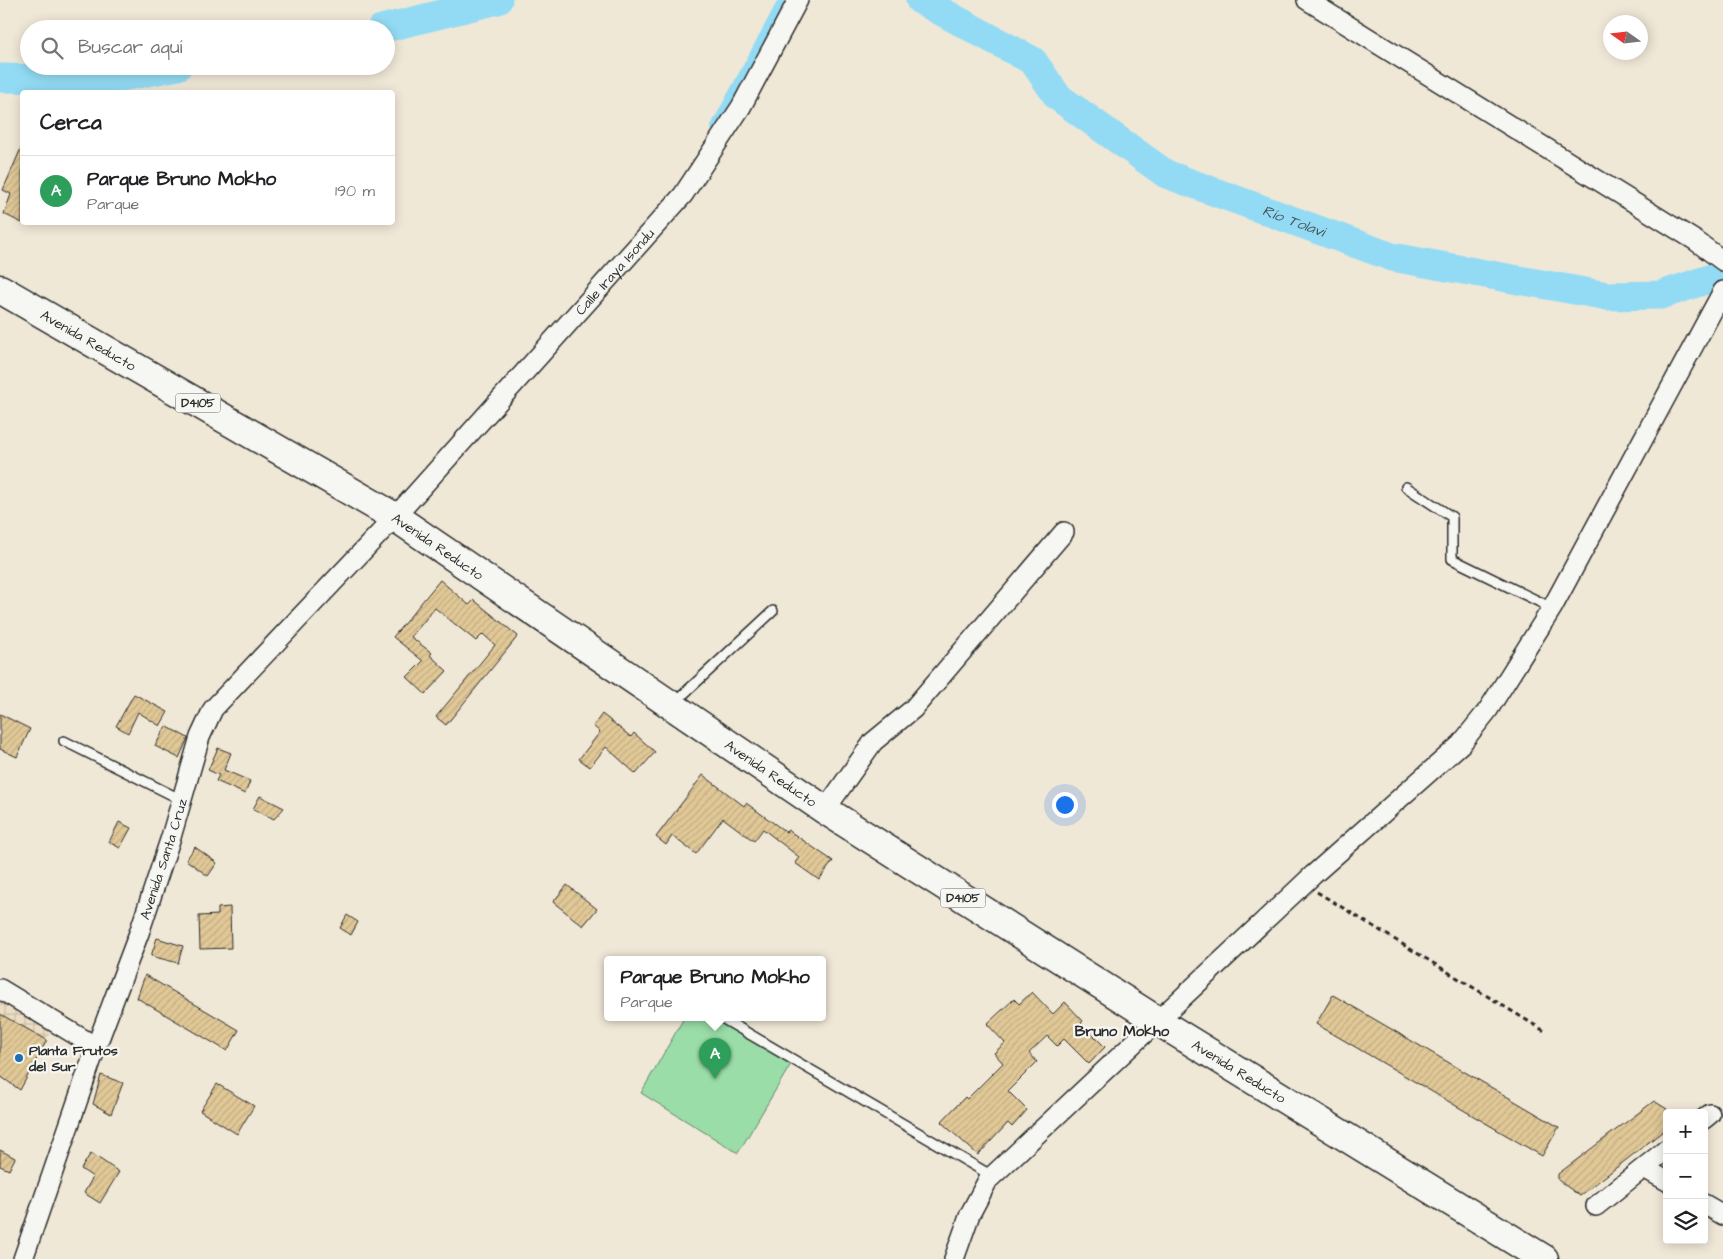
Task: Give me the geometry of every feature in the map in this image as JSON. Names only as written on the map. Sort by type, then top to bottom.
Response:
[{"type":"main road","name":"Avenida Reducto","points":[[0,289],[396,517],[825,810],[1157,1021],[1544,1259]]},
{"type":"street","name":"Calle Iraya Isondu","points":[[396,517],[683,195],[741,107],[798,0]]},
{"type":"street","points":[[1307,0],[1696,241],[1723,261]]},
{"type":"street","points":[[954,1259],[970,1214],[988,1180],[1303,884],[1461,744],[1488,710],[1552,608],[1723,291]]},
{"type":"street","name":"Avenida Santa Cruz","points":[[23,1259],[96,1047],[139,933],[182,800],[200,737],[213,709],[396,517]]},
{"type":"street","points":[[825,810],[873,742],[912,709],[1064,532]]},
{"type":"street","points":[[0,989],[96,1047]]},
{"type":"street","points":[[1596,1206],[1663,1152]]},
{"type":"street","points":[[1644,1168],[1663,1179]]},
{"type":"street","points":[[1708,1206],[1723,1215]]},
{"type":"lane","points":[[1406,487],[1452,517],[1452,558],[1552,608]]},
{"type":"lane","points":[[672,705],[773,611]]},
{"type":"lane","points":[[64,741],[182,800]]},
{"type":"lane","points":[[727,1021],[992,1176]]},
{"type":"path","points":[[1303,884],[1546,1032]]},
{"type":"shaded area","name":"Planta Frutos del Sur","points":[[0,1002],[51,1031],[20,1090],[0,1076]]},
{"type":"green space","points":[[682,1021],[719,1021],[791,1064],[738,1153],[641,1093]]},
{"type":"building","points":[[20,151],[20,222],[4,214],[11,194],[3,190]]},
{"type":"building","points":[[440,580],[469,605],[474,600],[518,636],[446,725],[436,717],[495,645],[483,634],[476,641],[435,608],[411,637],[432,653],[430,655],[447,671],[425,694],[407,677],[423,661],[393,637]]},
{"type":"building","points":[[134,694],[168,712],[160,726],[138,712],[128,733],[116,726]]},
{"type":"building","points":[[0,714],[30,729],[17,757],[0,749]]},
{"type":"building","points":[[602,714],[631,737],[634,733],[655,752],[636,774],[606,747],[590,767],[579,759],[600,732],[593,726]]},
{"type":"building","points":[[166,726],[188,738],[179,758],[155,746]]},
{"type":"building","points":[[218,748],[231,753],[224,770],[250,781],[245,794],[216,781],[219,775],[208,770]]},
{"type":"building","points":[[703,775],[744,806],[746,803],[786,832],[788,830],[833,861],[819,880],[795,863],[799,857],[763,829],[754,841],[723,818],[696,854],[672,836],[666,845],[656,837]]},
{"type":"building","points":[[260,796],[284,808],[274,819],[253,809]]},
{"type":"building","points":[[119,822],[131,828],[120,848],[109,842]]},
{"type":"building","points":[[195,847],[217,863],[208,876],[186,860]]},
{"type":"building","points":[[567,885],[597,909],[583,926],[553,902]]},
{"type":"building","points":[[230,907],[231,948],[200,949],[199,916],[218,915],[218,908]]},
{"type":"building","points":[[347,915],[358,922],[351,935],[340,928]]},
{"type":"building","points":[[157,938],[183,946],[178,963],[151,956]]},
{"type":"building","points":[[145,975],[239,1030],[227,1051],[137,998]]},
{"type":"building","points":[[1032,992],[1053,1014],[1065,1002],[1083,1021],[1081,1023],[1105,1047],[1089,1064],[1064,1039],[1057,1046],[1047,1036],[1029,1053],[1037,1062],[1008,1091],[1027,1110],[1012,1127],[1008,1123],[978,1155],[941,1122],[965,1097],[967,1099],[1003,1063],[994,1053],[1005,1043],[987,1024],[1014,999],[1019,1004]]},
{"type":"building","points":[[1333,995],[1559,1127],[1542,1156],[1316,1024]]},
{"type":"building","name":"Planta Frutos del Sur","points":[[0,1014],[47,1040],[20,1090],[0,1076]]},
{"type":"building","points":[[101,1075],[123,1083],[111,1114],[93,1104]]},
{"type":"building","points":[[217,1084],[254,1106],[237,1134],[200,1111]]},
{"type":"building","points":[[1654,1101],[1667,1109],[1663,1109],[1663,1131],[1580,1196],[1558,1180],[1558,1174]]},
{"type":"building","points":[[0,1150],[15,1158],[9,1170],[0,1166]]},
{"type":"building","points":[[91,1153],[119,1172],[100,1203],[84,1193],[93,1177],[81,1169]]},
{"type":"waterway","name":"Río Tolavi","points":[[395,26],[498,0]]},
{"type":"waterway","points":[[719,127],[787,0]]},
{"type":"waterway","name":"Río Tolavi","points":[[920,0],[1033,61],[1058,97],[1166,174],[1392,257],[1607,296],[1661,295],[1712,278],[1723,279]]},
{"type":"waterway","name":"Río Tolavi","points":[[0,78],[106,80],[132,75]]},
{"type":"place","name":"Planta Frutos del Sur","points":[[19,1058]]},
{"type":"place","name":"Parque Bruno Mokho","points":[[715,1079]]},
{"type":"district","name":"Bruno Mokho","points":[[1122,1031]]}]
